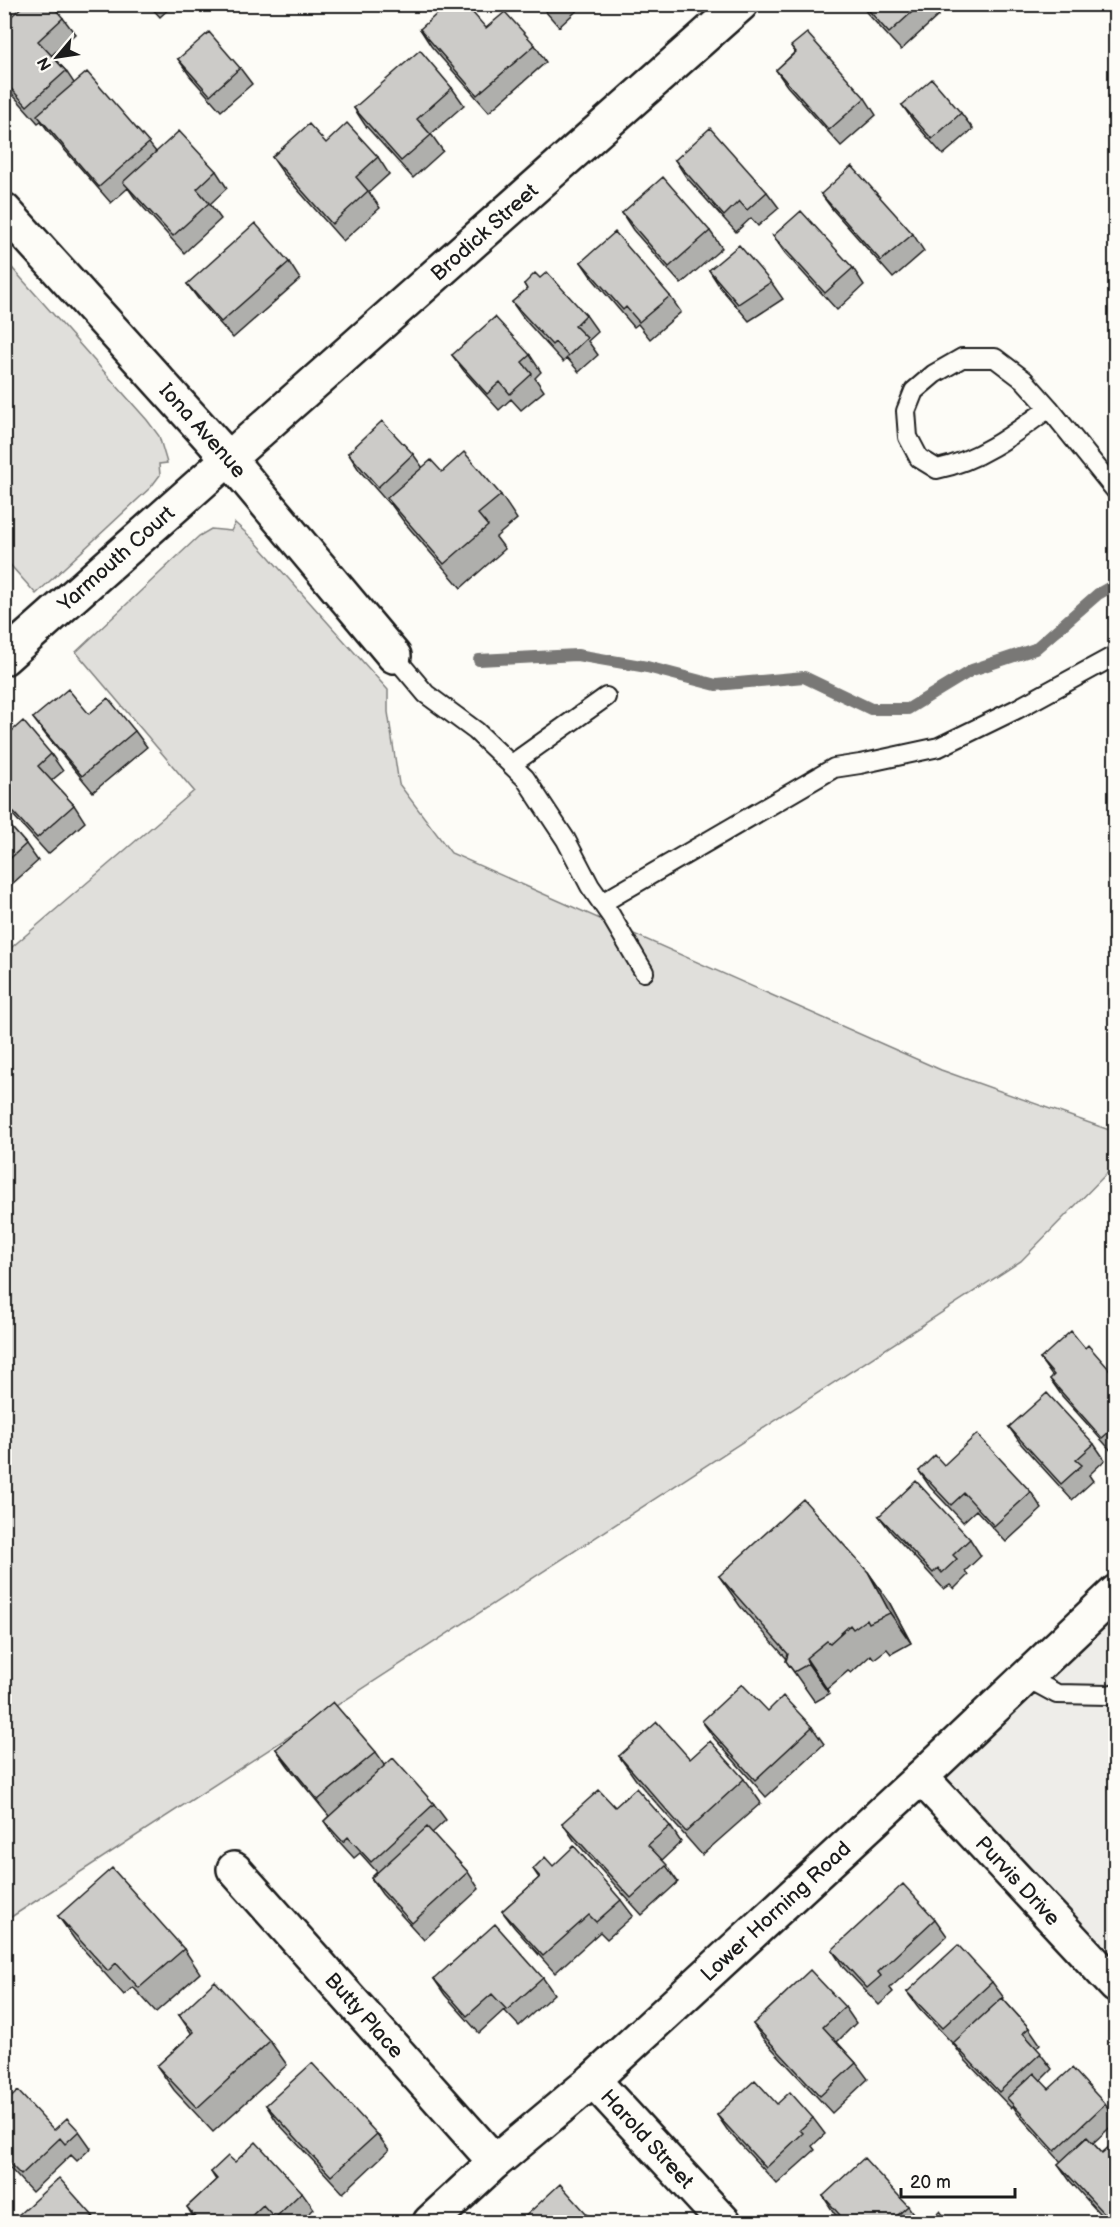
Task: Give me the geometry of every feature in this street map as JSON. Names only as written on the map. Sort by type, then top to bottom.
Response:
[{"type":"street","name":"Brodick Street","points":[[229,459],[741,4]]},
{"type":"street","name":"Iona Avenue","points":[[4,210],[229,459],[394,657]]},
{"type":"street","name":"Yarmouth Court","points":[[4,658],[229,459]]},
{"type":"street","name":"Lower Horning Road","points":[[430,2223],[495,2162],[593,2080],[1116,1592]]},
{"type":"street","name":"Purvis Drive","points":[[921,1776],[1116,1986]]},
{"type":"street","name":"Butty Place","points":[[234,1869],[495,2162]]},
{"type":"street","name":"Harold Street","points":[[593,2080],[724,2223]]},
{"type":"lane","points":[[1049,408],[1001,442],[953,466],[937,469],[919,458],[908,437],[906,411],[914,391],[934,374],[962,358],[995,358],[1024,380],[1049,408],[1116,491]]},
{"type":"lane","points":[[602,903],[834,768],[939,747],[1017,709],[1116,655]]},
{"type":"lane","points":[[394,657],[426,694],[476,730],[525,778],[560,831],[590,886],[644,972]]},
{"type":"lane","points":[[512,764],[606,698]]},
{"type":"lane","points":[[1024,1676],[1057,1694],[1108,1695],[1116,1693]]},
{"type":"shaded area","points":[[5,260],[147,420],[159,436],[167,463],[159,464],[160,475],[151,487],[36,594],[5,559]]},
{"type":"shaded area","points":[[235,523],[254,540],[388,690],[388,712],[399,784],[451,853],[941,1070],[1115,1132],[1115,1165],[1021,1261],[5,1921],[5,953],[194,791],[76,652],[199,536],[211,529],[231,531]]},
{"type":"shaded area","points":[[1115,1597],[1115,1980],[926,1776]]},
{"type":"building","points":[[25,4],[51,4],[63,18],[38,41],[66,71],[27,106],[4,81],[4,23]]},
{"type":"building","points":[[448,4],[465,4],[486,28],[505,12],[535,45],[477,95],[420,29]]},
{"type":"building","points":[[542,4],[554,4],[547,10]]},
{"type":"building","points":[[863,4],[921,4],[889,33]]},
{"type":"building","points":[[209,32],[240,68],[210,95],[178,59]]},
{"type":"building","points":[[807,33],[865,98],[829,130],[776,70],[796,52],[791,46]]},
{"type":"building","points":[[420,50],[452,88],[417,119],[431,135],[401,161],[354,108]]},
{"type":"building","points":[[87,72],[149,143],[99,187],[37,115]]},
{"type":"building","points":[[932,79],[961,113],[932,139],[902,105]]},
{"type":"building","points":[[347,123],[378,157],[356,177],[368,191],[332,224],[272,157],[309,124],[326,143]]},
{"type":"building","points":[[710,128],[767,192],[747,210],[739,201],[724,216],[675,160]]},
{"type":"building","points":[[179,131],[216,171],[197,189],[209,203],[173,236],[123,182]]},
{"type":"building","points":[[852,166],[913,234],[881,261],[821,194]]},
{"type":"building","points":[[663,177],[710,231],[669,267],[622,213]]},
{"type":"building","points":[[801,211],[853,268],[825,293],[773,236]]},
{"type":"building","points":[[255,223],[289,262],[221,322],[187,284]]},
{"type":"building","points":[[615,232],[670,296],[639,322],[626,307],[623,310],[581,262]]},
{"type":"building","points":[[739,245],[771,282],[738,304],[709,270]]},
{"type":"building","points":[[547,272],[586,315],[575,326],[587,338],[568,356],[555,342],[552,345],[512,302],[527,289],[524,284],[535,273],[540,278]]},
{"type":"building","points":[[495,317],[530,355],[522,362],[532,374],[510,394],[500,382],[487,394],[452,355]]},
{"type":"building","points":[[382,421],[413,454],[378,487],[348,453]]},
{"type":"building","points":[[464,452],[501,495],[478,514],[488,526],[444,564],[387,498],[431,460],[442,472]]},
{"type":"building","points":[[68,689],[89,714],[108,698],[135,731],[82,776],[33,718]]},
{"type":"building","points":[[23,721],[51,754],[38,766],[74,805],[37,838],[4,802],[4,738]]},
{"type":"building","points":[[4,819],[26,844],[4,864]]},
{"type":"building","points":[[1071,1331],[1085,1348],[1088,1345],[1116,1377],[1116,1426],[1102,1438],[1050,1379],[1054,1375],[1040,1359]]},
{"type":"building","points":[[1047,1393],[1094,1444],[1076,1460],[1082,1465],[1061,1484],[1009,1427]]},
{"type":"building","points":[[977,1434],[1031,1492],[994,1526],[964,1493],[951,1505],[919,1471],[935,1455],[944,1465]]},
{"type":"building","points":[[916,1481],[970,1539],[953,1555],[957,1559],[942,1573],[938,1568],[933,1573],[879,1516]]},
{"type":"building","points":[[803,1499],[868,1572],[890,1613],[869,1623],[867,1619],[853,1629],[850,1625],[830,1643],[827,1641],[806,1658],[808,1664],[794,1672],[786,1661],[788,1654],[719,1576]]},
{"type":"building","points":[[742,1684],[768,1711],[783,1696],[812,1727],[755,1780],[702,1721]]},
{"type":"building","points":[[333,1702],[376,1752],[318,1800],[276,1749]]},
{"type":"building","points":[[657,1722],[690,1759],[710,1741],[744,1779],[686,1832],[619,1756]]},
{"type":"building","points":[[393,1758],[434,1804],[371,1862],[348,1837],[343,1842],[324,1821]]},
{"type":"building","points":[[636,1788],[670,1826],[648,1845],[667,1865],[631,1898],[562,1823],[599,1790],[615,1807]]},
{"type":"building","points":[[427,1827],[468,1872],[412,1923],[371,1878]]},
{"type":"building","points":[[574,1846],[621,1900],[596,1922],[589,1915],[543,1956],[502,1911],[540,1877],[533,1869],[545,1857],[553,1866]]},
{"type":"building","points":[[112,1868],[184,1949],[139,1988],[116,1963],[108,1971],[58,1916]]},
{"type":"building","points":[[903,1884],[935,1919],[878,1972],[881,1976],[867,1988],[832,1950]]},
{"type":"building","points":[[495,1924],[543,1978],[507,2010],[492,1994],[467,2016],[434,1979]]},
{"type":"building","points":[[958,1945],[992,1982],[942,2028],[907,1992]]},
{"type":"building","points":[[810,1970],[845,2007],[823,2027],[856,2063],[820,2096],[753,2024]]},
{"type":"building","points":[[215,1981],[270,2041],[197,2108],[157,2066],[194,2032],[179,2015]]},
{"type":"building","points":[[1002,1998],[1029,2028],[1023,2033],[1041,2053],[999,2092],[953,2043]]},
{"type":"building","points":[[312,2063],[377,2134],[331,2176],[266,2105]]},
{"type":"building","points":[[1072,2068],[1105,2104],[1055,2151],[1007,2098],[1034,2073],[1049,2089]]},
{"type":"building","points":[[755,2080],[777,2104],[790,2092],[813,2118],[800,2130],[803,2133],[766,2168],[717,2115]]},
{"type":"building","points":[[18,2091],[54,2130],[67,2118],[79,2131],[65,2144],[60,2138],[21,2175],[4,2158],[4,2104]]},
{"type":"building","points":[[1087,2137],[1102,2153],[1116,2141],[1116,2210],[1107,2217],[1058,2164]]},
{"type":"building","points":[[256,2142],[302,2192],[275,2218],[263,2205],[244,2223],[201,2223],[187,2207],[217,2179],[211,2172],[228,2156],[235,2162]]},
{"type":"building","points":[[864,2158],[908,2206],[889,2223],[847,2223],[823,2196]]},
{"type":"building","points":[[59,2178],[93,2216],[86,2223],[21,2223],[16,2217]]},
{"type":"building","points":[[560,2184],[595,2223],[518,2223]]},
{"type":"building","points":[[940,2211],[950,2223],[927,2223]]},
{"type":"waterway","points":[[479,660],[577,655],[647,667],[716,685],[804,677],[871,709],[908,709],[972,670],[1035,649],[1098,594],[1116,584]]}]
